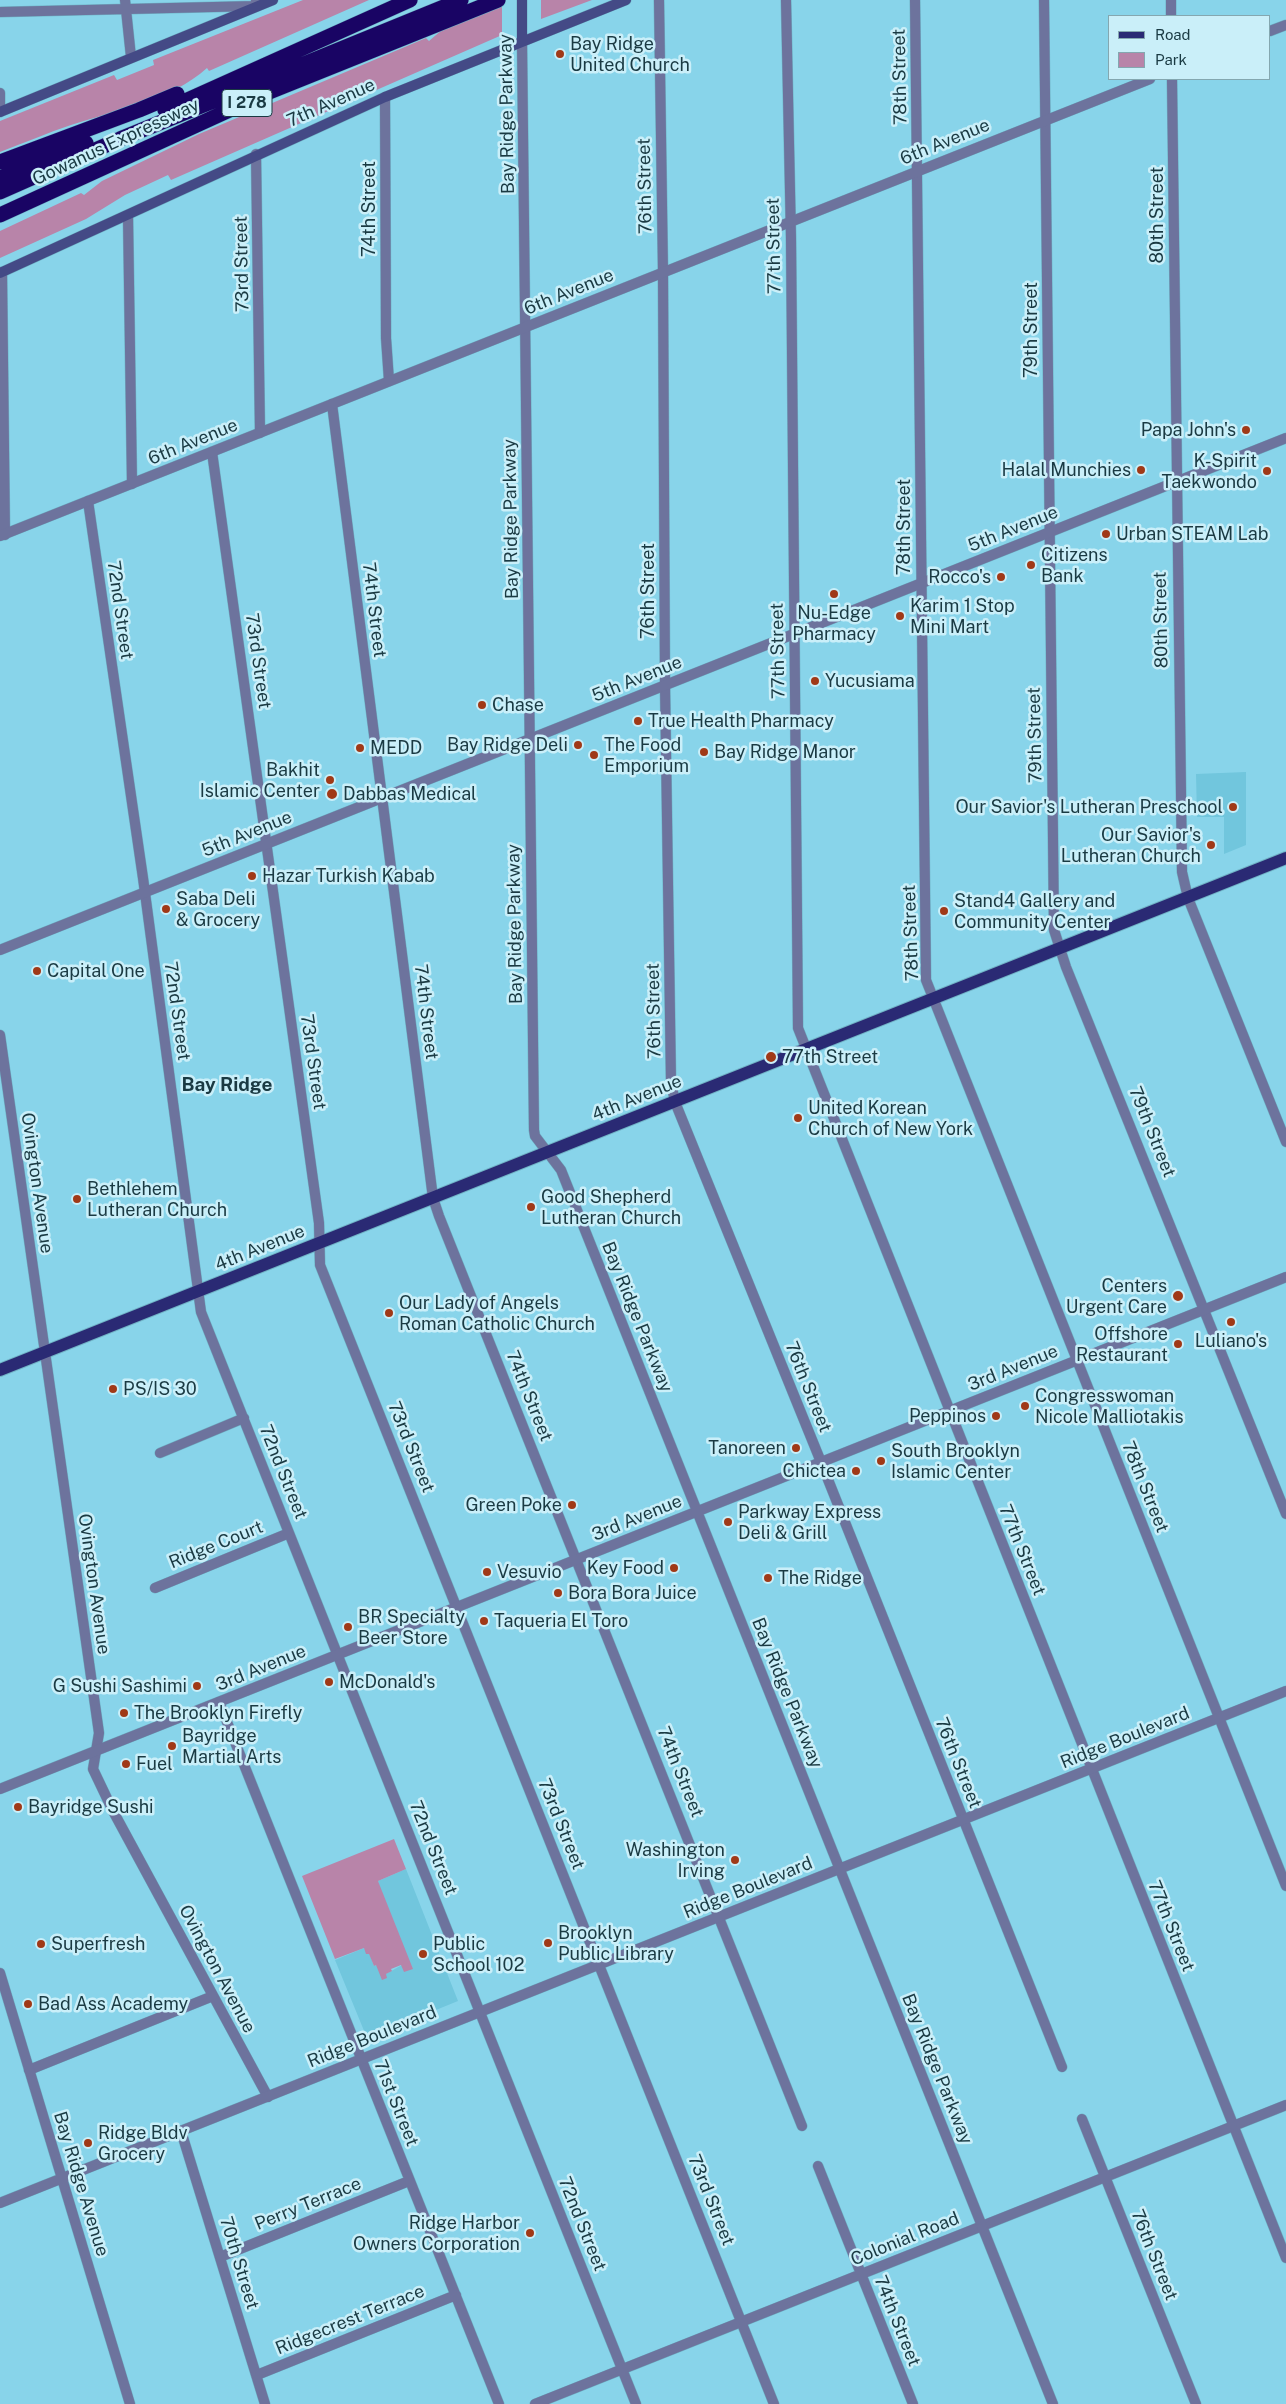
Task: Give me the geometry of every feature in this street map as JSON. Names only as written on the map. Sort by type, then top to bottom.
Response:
[{"type":"highway","name":"Gowanus Expressway","points":[[0,178],[153,115],[410,0]]},
{"type":"highway","points":[[0,162],[139,110],[345,21],[410,0]]},
{"type":"highway","name":"I 278","points":[[0,192],[120,139],[461,0]]},
{"type":"highway","name":"Gowanus Expressway","points":[[0,215],[269,92],[498,0]]},
{"type":"highway","points":[[0,183],[29,167]]},
{"type":"main road","points":[[0,112],[256,3],[274,0]]},
{"type":"main road","name":"Bay Ridge Parkway","points":[[522,0],[522,41]]},
{"type":"main road","name":"7th Avenue","points":[[1,272],[128,216],[256,154],[385,97],[626,0]]},
{"type":"main road","name":"4th Avenue","points":[[0,1370],[1286,858]]},
{"type":"street","name":"76th Street","points":[[658,0],[663,272],[665,685],[671,1082],[675,1102],[821,1462],[1062,2067]]},
{"type":"street","name":"77th Street","points":[[786,0],[798,1028],[1286,2258]]},
{"type":"street","name":"78th Street","points":[[915,0],[918,170],[920,584],[926,980],[1286,1886]]},
{"type":"street","name":"79th Street","points":[[1044,0],[1054,930],[1286,1514]]},
{"type":"street","points":[[1171,0],[1172,15]]},
{"type":"street","points":[[0,12],[125,5],[256,3]]},
{"type":"street","points":[[125,5],[132,57]]},
{"type":"street","points":[[1271,31],[1286,25]]},
{"type":"street","name":"Bay Ridge Parkway","points":[[522,41],[535,1136],[560,1170],[698,1511],[1053,2404]]},
{"type":"street","name":"6th Avenue","points":[[2,535],[1147,80]]},
{"type":"street","name":"80th Street","points":[[1172,80],[1175,483],[1182,872],[1188,898],[1286,1142]]},
{"type":"street","points":[[0,93],[0,112]]},
{"type":"street","name":"74th Street","points":[[385,97],[386,338],[389,381]]},
{"type":"street","name":"73rd Street","points":[[256,154],[260,432]]},
{"type":"street","points":[[128,216],[132,484]]},
{"type":"street","points":[[1,272],[2,535]]},
{"type":"street","name":"74th Street","points":[[332,404],[434,1198],[442,1225],[802,2126]]},
{"type":"street","name":"5th Avenue","points":[[0,950],[1286,438]]},
{"type":"street","name":"73rd Street","points":[[212,452],[319,1223],[320,1264],[774,2404]]},
{"type":"street","name":"72nd Street","points":[[88,501],[144,892],[201,1312],[636,2404]]},
{"type":"street","name":"Ovington Avenue","points":[[0,1035],[99,1733],[93,1769],[109,1803],[268,2097]]},
{"type":"street","name":"3rd Avenue","points":[[0,1789],[1286,1277]]},
{"type":"street","points":[[160,1453],[244,1418]]},
{"type":"street","name":"Ridge Court","points":[[155,1588],[290,1533]]},
{"type":"street","name":"Ridge Boulevard","points":[[0,2203],[1286,1691]]},
{"type":"street","name":"71st Street","points":[[219,1702],[499,2404]]},
{"type":"street","name":"Bay Ridge Avenue","points":[[0,1973],[130,2404]]},
{"type":"street","points":[[29,2070],[213,1996]]},
{"type":"street","name":"Colonial Road","points":[[536,2404],[1286,2105]]},
{"type":"street","name":"76th Street","points":[[1082,2119],[1196,2404]]},
{"type":"street","name":"70th Street","points":[[181,2131],[265,2404]]},
{"type":"street","name":"74th Street","points":[[818,2166],[913,2404]]},
{"type":"street","name":"Perry Terrace","points":[[220,2257],[409,2181]]},
{"type":"street","name":"Ridgecrest Terrace","points":[[257,2375],[456,2296]]},
{"type":"shaded area","points":[[1246,772],[1246,845],[1224,854],[1224,817],[1197,817],[1196,774]]},
{"type":"shaded area","name":"Public School 102","points":[[406,1869],[458,2001],[367,2038],[335,1960],[364,1948],[369,1953],[374,1966],[376,1965],[386,1974],[402,1965],[378,1881]]},
{"type":"green space","points":[[303,0],[369,0],[209,71],[207,68],[177,89],[160,97],[62,128],[0,152],[0,121],[114,75],[117,80],[154,65],[153,60]]},
{"type":"green space","points":[[541,0],[592,0],[541,19]]},
{"type":"green space","points":[[502,4],[502,35],[171,180],[168,175],[125,195],[86,219],[0,258],[0,231],[81,193],[84,195],[102,181],[199,134],[426,38],[429,41],[443,29]]},
{"type":"green space","points":[[394,1839],[406,1869],[378,1881],[413,1969],[404,1972],[401,1965],[391,1969],[392,1971],[386,1974],[387,1978],[382,1980],[376,1965],[374,1966],[364,1948],[335,1959],[302,1876]]},
{"type":"place","name":"Bay Ridge United Church","points":[[560,54]]},
{"type":"place","name":"Papa John's","points":[[1246,430]]},
{"type":"place","name":"Halal Munchies","points":[[1141,470]]},
{"type":"place","name":"K-Spirit Taekwondo","points":[[1267,471]]},
{"type":"place","name":"Urban STEAM Lab","points":[[1106,534]]},
{"type":"place","name":"Citizens Bank","points":[[1031,565]]},
{"type":"place","name":"Rocco's","points":[[1001,577]]},
{"type":"place","name":"Nu-Edge Pharmacy","points":[[834,594]]},
{"type":"place","name":"Karim 1 Stop Mini Mart","points":[[900,616]]},
{"type":"place","name":"Yucusiama","points":[[815,681]]},
{"type":"place","name":"Chase","points":[[482,705]]},
{"type":"place","name":"True Health Pharmacy","points":[[638,721]]},
{"type":"place","name":"Bay Ridge Deli","points":[[578,745]]},
{"type":"place","name":"MEDD","points":[[360,748]]},
{"type":"place","name":"Bay Ridge Manor","points":[[704,752]]},
{"type":"place","name":"The Food Emporium","points":[[594,755]]},
{"type":"place","name":"Bakhit Islamic Center","points":[[330,780]]},
{"type":"place","name":"Dabbas Medical","points":[[332,794]]},
{"type":"place","name":"Our Savior's Lutheran Preschool","points":[[1233,807]]},
{"type":"place","name":"Our Savior's Lutheran Church","points":[[1211,845]]},
{"type":"place","name":"Hazar Turkish Kabab","points":[[252,876]]},
{"type":"place","name":"Saba Deli & Grocery","points":[[166,909]]},
{"type":"place","name":"Stand4 Gallery and Community Center","points":[[944,911]]},
{"type":"place","name":"Capital One","points":[[37,971]]},
{"type":"place","name":"77th Street","points":[[771,1057]]},
{"type":"place","name":"United Korean Church of New York","points":[[798,1118]]},
{"type":"place","name":"Bethlehem Lutheran Church","points":[[77,1199]]},
{"type":"place","name":"Good Shepherd Lutheran Church","points":[[531,1207]]},
{"type":"place","name":"Centers Urgent Care","points":[[1178,1296]]},
{"type":"place","name":"Our Lady of Angels Roman Catholic Church","points":[[389,1313]]},
{"type":"place","name":"Luliano's","points":[[1231,1322]]},
{"type":"place","name":"Offshore Restaurant","points":[[1178,1344]]},
{"type":"place","name":"PS/IS 30","points":[[113,1389]]},
{"type":"place","name":"Congresswoman Nicole Malliotakis","points":[[1025,1406]]},
{"type":"place","name":"Peppinos","points":[[996,1416]]},
{"type":"place","name":"Tanoreen","points":[[796,1448]]},
{"type":"place","name":"South Brooklyn Islamic Center","points":[[881,1461]]},
{"type":"place","name":"Chictea","points":[[856,1471]]},
{"type":"place","name":"Green Poke","points":[[572,1505]]},
{"type":"place","name":"Parkway Express Deli & Grill","points":[[728,1522]]},
{"type":"place","name":"Key Food","points":[[674,1568]]},
{"type":"place","name":"Vesuvio","points":[[487,1572]]},
{"type":"place","name":"The Ridge","points":[[768,1578]]},
{"type":"place","name":"Bora Bora Juice","points":[[558,1593]]},
{"type":"place","name":"Taqueria El Toro","points":[[484,1621]]},
{"type":"place","name":"BR Specialty Beer Store","points":[[348,1627]]},
{"type":"place","name":"McDonald's","points":[[329,1682]]},
{"type":"place","name":"G Sushi Sashimi","points":[[197,1686]]},
{"type":"place","name":"The Brooklyn Firefly","points":[[124,1713]]},
{"type":"place","name":"Bayridge Martial Arts","points":[[172,1746]]},
{"type":"place","name":"Fuel","points":[[126,1764]]},
{"type":"place","name":"Bayridge Sushi","points":[[18,1807]]},
{"type":"place","name":"Washington Irving","points":[[735,1860]]},
{"type":"place","name":"Brooklyn Public Library","points":[[548,1943]]},
{"type":"place","name":"Superfresh","points":[[41,1944]]},
{"type":"place","name":"Public School 102","points":[[423,1954]]},
{"type":"place","name":"Bad Ass Academy","points":[[28,2004]]},
{"type":"place","name":"Ridge Bldv Grocery","points":[[88,2143]]},
{"type":"place","name":"Ridge Harbor Owners Corporation","points":[[530,2233]]},
{"type":"district","name":"Bay Ridge","points":[[227,1085]]}]
